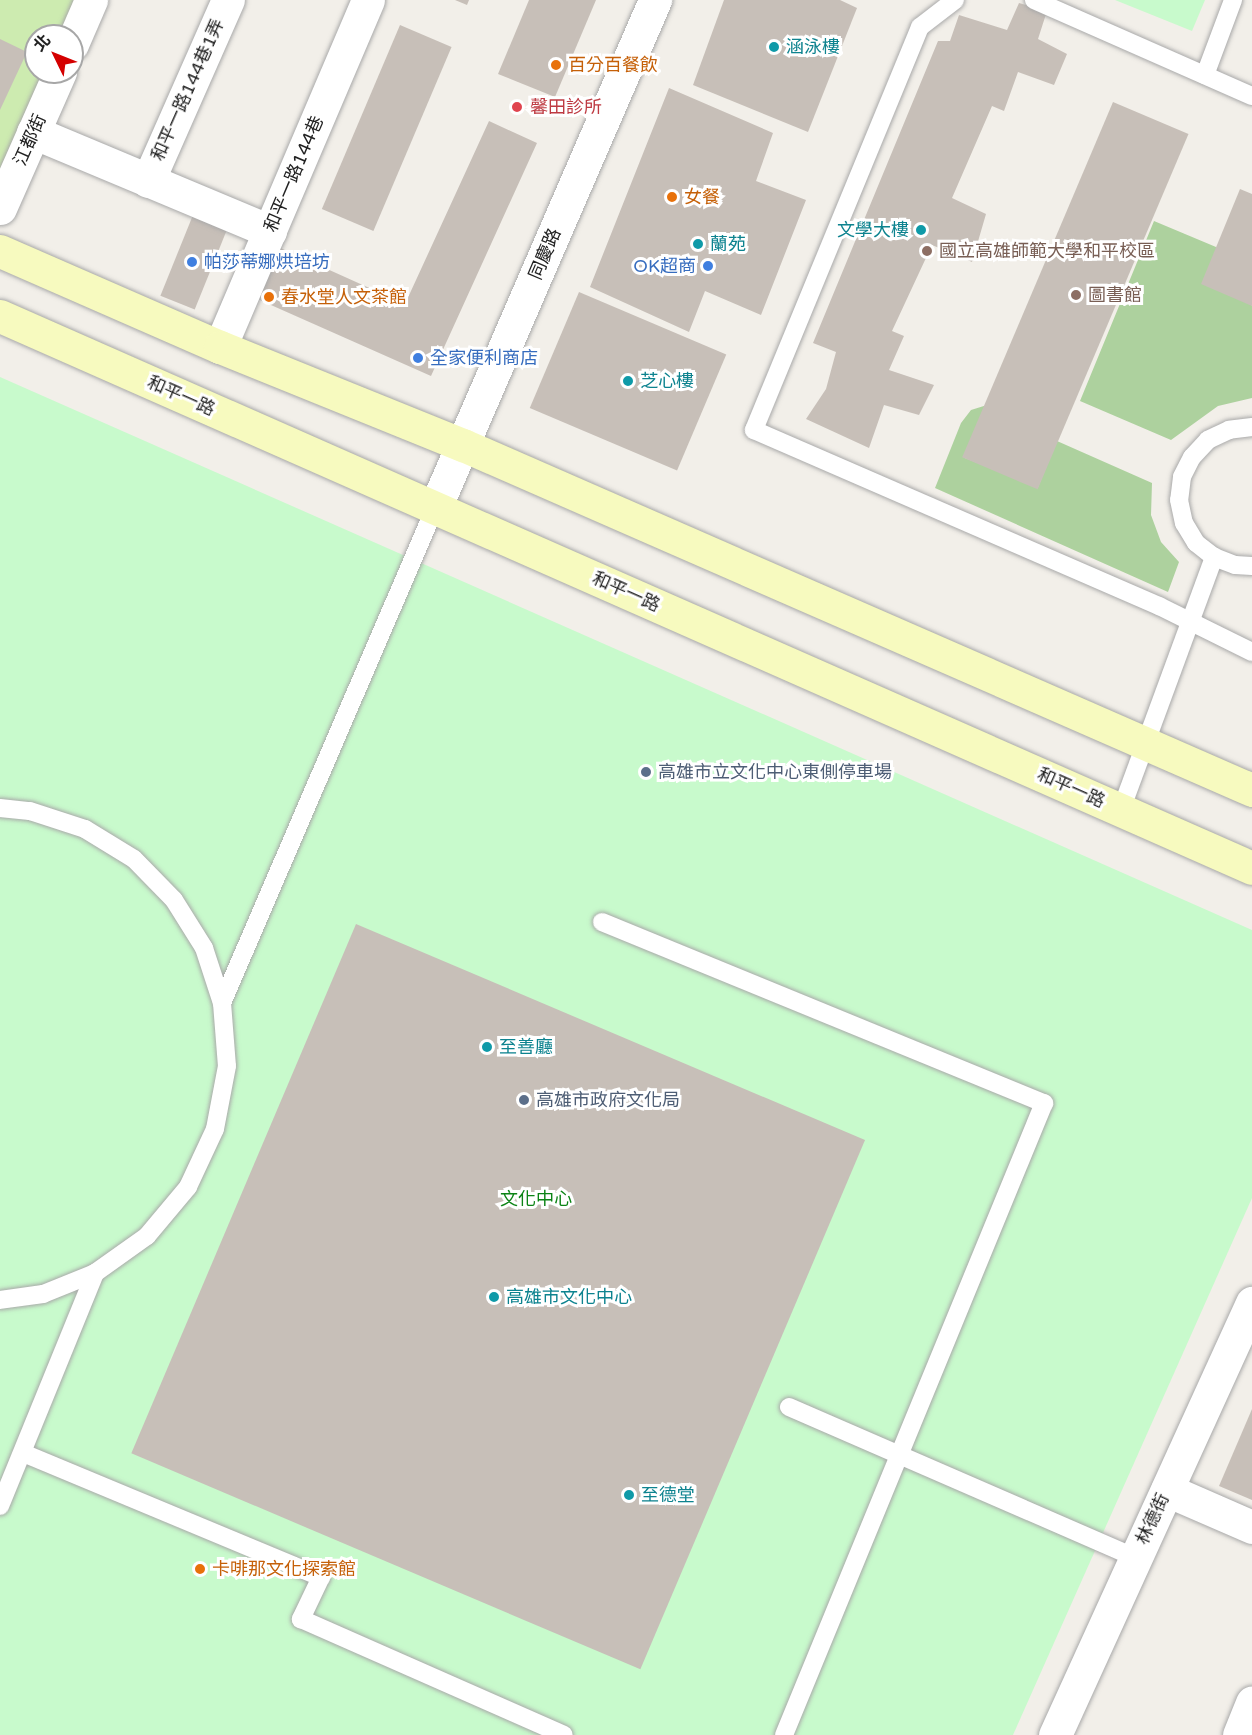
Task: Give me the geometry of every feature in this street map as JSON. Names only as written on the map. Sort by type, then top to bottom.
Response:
[{"type":"street","points":[[81,24],[91,0]]},
{"type":"street","name":"和平一路144巷1弄","points":[[148,181],[228,0]]},
{"type":"street","name":"和平一路144巷","points":[[220,347],[368,0]]},
{"type":"street","name":"同慶路","points":[[435,508],[655,0]]},
{"type":"street","name":"江都街","points":[[0,208],[55,84]]},
{"type":"street","name":"和平一路144巷1弄","points":[[33,132],[270,231]]},
{"type":"street","points":[[0,251],[220,347],[463,445],[1252,790]]},
{"type":"street","name":"和平一路","points":[[0,316],[1252,868]]},
{"type":"street","name":"林德街","points":[[1055,1735],[1252,1303]]},
{"type":"street","points":[[1167,1490],[1252,1527]]},
{"type":"street","points":[[1239,1735],[1252,1703]]},
{"type":"lane","points":[[955,0],[920,27],[754,430],[1159,606],[1252,651]]},
{"type":"lane","points":[[1034,0],[1252,96]]},
{"type":"lane","points":[[1205,75],[1233,0]]},
{"type":"lane","points":[[1252,427],[1229,430],[1208,440],[1192,457],[1182,477],[1179,500],[1184,523],[1196,543],[1214,557],[1236,565],[1252,566]]},
{"type":"lane","points":[[222,1003],[435,508]]},
{"type":"lane","points":[[1120,810],[1214,557]]},
{"type":"lane","points":[[0,808],[30,811],[85,829],[134,859],[174,900],[204,948],[222,1003],[227,1066],[215,1129],[188,1187],[147,1236],[95,1273],[44,1294],[0,1300]]},
{"type":"lane","points":[[602,922],[1044,1103],[902,1456],[783,1735]]},
{"type":"lane","points":[[0,1506],[95,1273]]},
{"type":"lane","points":[[789,1407],[1136,1558]]},
{"type":"lane","points":[[22,1453],[321,1577],[302,1619],[564,1735]]},
{"type":"green space","points":[[0,0],[76,0],[65,24],[24,24],[24,84],[38,84],[0,169]]},
{"type":"green space","points":[[1115,0],[1205,0],[1192,31]]},
{"type":"green space","points":[[1154,221],[1216,247],[1252,306],[1252,398],[1218,406],[1171,440],[1080,401]]},
{"type":"green space","name":"文化中心","points":[[0,377],[1252,930],[1252,1198],[1013,1735],[0,1735]]},
{"type":"green space","points":[[987,405],[965,458],[1038,487],[1057,441],[1152,483],[1151,515],[1161,542],[1179,562],[1168,592],[935,488],[961,423],[971,410]]},
{"type":"building","points":[[455,0],[469,0],[467,5]]},
{"type":"building","points":[[529,0],[596,0],[555,97],[498,74]]},
{"type":"building","name":"涵泳樓","points":[[724,0],[840,0],[857,8],[808,132],[693,85]]},
{"type":"building","name":"文學大樓","points":[[1019,3],[1047,11],[1038,39],[1067,54],[1054,85],[1018,72],[1004,111],[992,106],[952,198],[986,214],[972,262],[932,245],[892,331],[904,336],[889,370],[934,385],[919,415],[884,405],[869,448],[806,419],[826,389],[836,352],[813,343],[938,41],[950,41],[959,15],[1007,30]]},
{"type":"building","points":[[400,25],[452,47],[373,231],[322,209]]},
{"type":"building","points":[[0,39],[24,51],[24,58],[0,110]]},
{"type":"building","name":"蘭苑","points":[[669,88],[773,133],[756,181],[806,200],[761,315],[705,291],[689,332],[590,287]]},
{"type":"building","name":"圖書館","points":[[1113,102],[1188,134],[1038,489],[962,457]]},
{"type":"building","points":[[489,121],[537,143],[431,376],[253,297],[276,246],[405,304]]},
{"type":"building","points":[[1240,189],[1252,194],[1252,306],[1201,284]]},
{"type":"building","name":"帕莎蒂娜烘培坊","points":[[193,215],[227,229],[195,310],[160,296]]},
{"type":"building","name":"芝心樓","points":[[579,292],[726,355],[677,471],[530,408]]},
{"type":"building","name":"高雄市文化中心","points":[[356,924],[865,1140],[640,1669],[131,1453]]},
{"type":"building","points":[[1252,1409],[1252,1500],[1219,1486]]},
{"type":"place","name":"涵泳樓","points":[[774,47]]},
{"type":"place","name":"百分百餐飲","points":[[556,65]]},
{"type":"place","name":"馨田診所","points":[[517,107]]},
{"type":"place","name":"女餐","points":[[672,197]]},
{"type":"place","name":"文學大樓","points":[[921,230]]},
{"type":"place","name":"蘭苑","points":[[698,244]]},
{"type":"place","name":"國立高雄師範大學和平校區","points":[[927,251]]},
{"type":"place","name":"帕莎蒂娜烘培坊","points":[[192,262]]},
{"type":"place","name":"OK超商","points":[[708,266]]},
{"type":"place","name":"圖書館","points":[[1076,295]]},
{"type":"place","name":"春水堂人文茶館","points":[[269,297]]},
{"type":"place","name":"全家便利商店","points":[[418,358]]},
{"type":"place","name":"芝心樓","points":[[628,381]]},
{"type":"place","name":"高雄市立文化中心東側停車場","points":[[646,772]]},
{"type":"place","name":"至善廳","points":[[487,1047]]},
{"type":"place","name":"高雄市政府文化局","points":[[524,1100]]},
{"type":"place","name":"高雄市文化中心","points":[[494,1297]]},
{"type":"place","name":"至德堂","points":[[629,1495]]},
{"type":"place","name":"卡啡那文化探索館","points":[[200,1569]]}]
